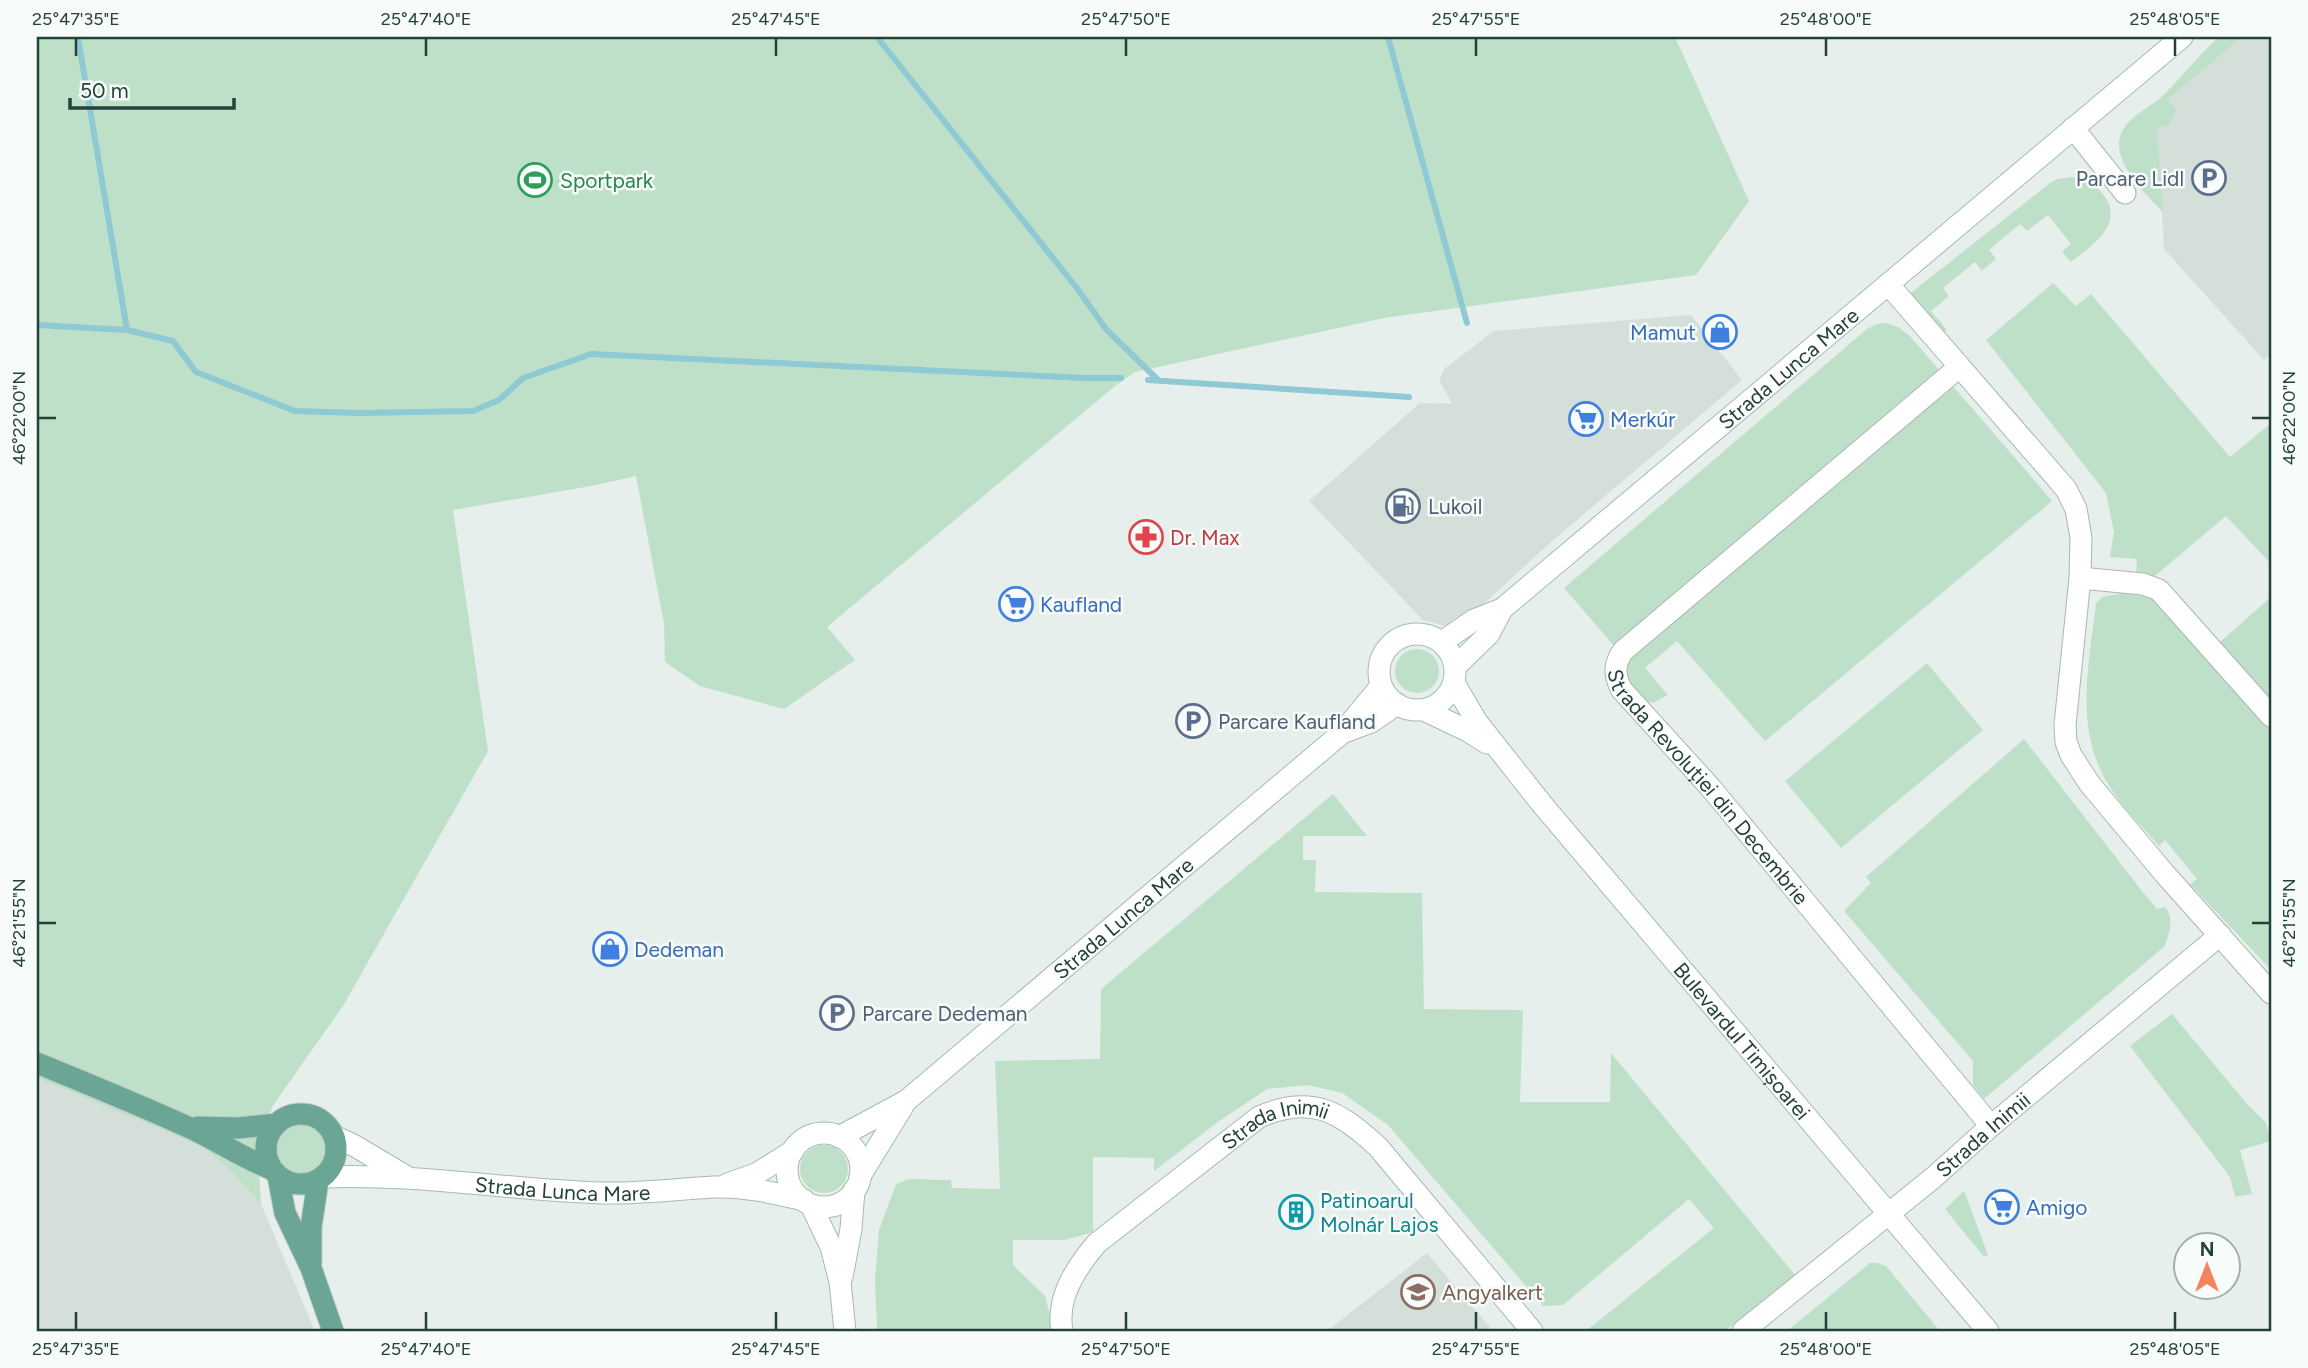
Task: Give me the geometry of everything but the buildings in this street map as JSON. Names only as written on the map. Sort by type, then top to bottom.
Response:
[{"type":"main road","points":[[37,1063],[188,1127],[219,1142],[243,1158],[274,1173],[286,1182],[297,1185],[320,1179],[331,1168],[335,1157],[336,1137],[324,1123],[310,1115],[294,1114],[271,1130],[265,1154],[274,1173],[285,1213],[311,1268],[333,1331]]},
{"type":"main road","points":[[188,1127],[238,1128],[276,1124]]},
{"type":"main road","points":[[311,1268],[311,1227],[320,1179]]},
{"type":"street","name":"Strada Lunca Mare","points":[[1442,642],[1474,620],[1502,609],[2182,37]]},
{"type":"street","points":[[2073,128],[2125,193]]},
{"type":"street","points":[[1888,284],[1958,368],[2066,489],[2079,520],[2080,578],[2065,726],[2066,742],[2071,755],[2089,783],[2148,855],[2271,993]]},
{"type":"street","name":"Strada Revoluției din Decembrie","points":[[1958,368],[1623,650],[1615,672],[1620,689],[1710,787],[1991,1126]]},
{"type":"street","points":[[2080,578],[2143,584],[2159,590],[2271,716]]},
{"type":"street","name":"Strada Lunca Mare","points":[[1455,675],[1489,634],[1502,609]]},
{"type":"street","points":[[1418,634],[1442,642],[1453,657],[1455,675],[1443,700],[1424,710],[1396,704],[1381,686],[1379,677],[1381,659],[1392,643],[1400,638],[1418,634]]},
{"type":"street","name":"Bulevardul Timișoarei","points":[[1455,675],[1477,722],[1497,750],[1988,1331]]},
{"type":"street","name":"Strada Lunca Mare","points":[[839,1137],[906,1101],[1342,733],[1381,686]]},
{"type":"street","name":"Strada Lunca Mare","points":[[1342,733],[1371,722],[1396,704]]},
{"type":"street","name":"Bulevardul Timișoarei","points":[[1424,710],[1468,731],[1497,750]]},
{"type":"street","name":"Strada Inimii","points":[[1743,1331],[1889,1213],[2220,935]]},
{"type":"street","name":"Strada Lunca Mare","points":[[840,1282],[857,1183],[906,1101]]},
{"type":"street","name":"Strada Inimii","points":[[1062,1331],[1061,1313],[1065,1294],[1076,1271],[1097,1243],[1259,1117],[1300,1106],[1312,1106],[1327,1111],[1362,1132],[1378,1147],[1532,1331]]},
{"type":"street","points":[[823,1133],[839,1137],[848,1142],[858,1155],[857,1183],[844,1200],[835,1205],[807,1203],[794,1192],[788,1178],[788,1162],[793,1151],[812,1135],[823,1133]]},
{"type":"street","name":"Strada Lunca Mare","points":[[336,1137],[409,1178]]},
{"type":"street","name":"Strada Lunca Mare","points":[[715,1187],[756,1174],[793,1151]]},
{"type":"street","name":"Strada Lunca Mare","points":[[320,1179],[368,1176],[409,1178],[602,1193],[653,1193],[715,1187],[760,1190],[807,1203],[831,1247],[840,1282],[845,1331]]},
{"type":"shaded area","name":"Parcare Lidl","points":[[2242,37],[2271,37],[2271,354],[2264,360],[2164,249],[2157,128],[2167,99]]},
{"type":"shaded area","points":[[1691,315],[1742,380],[1551,542],[1464,622],[1445,626],[1423,620],[1309,501],[1420,403],[1452,404],[1439,380],[1444,369],[1494,331]]},
{"type":"shaded area","points":[[37,1078],[203,1147],[229,1169],[261,1204],[315,1331],[37,1331]]},
{"type":"shaded area","name":"Angyalkert","points":[[1427,1253],[1493,1331],[1327,1331]]},
{"type":"green space","points":[[37,37],[1675,37],[1749,201],[1696,275],[1384,318],[1135,372],[827,627],[855,660],[784,709],[700,686],[665,662],[664,624],[636,476],[453,510],[488,751],[343,1006],[274,1104],[257,1141],[261,1204],[229,1169],[203,1147],[37,1078]]},
{"type":"green space","points":[[2219,37],[2242,37],[2168,99],[2176,110],[2169,125],[2157,128],[2163,212],[2145,194],[2128,170],[2119,145],[2121,133],[2132,119],[2159,99]]},
{"type":"green space","points":[[2072,177],[2092,184],[2108,203],[2111,213],[2104,232],[2071,262],[2062,252],[2071,244],[2048,215],[2027,231],[2020,224],[1989,250],[1996,259],[1982,271],[1975,262],[1943,288],[1949,296],[1931,311],[1947,330],[1941,335],[1910,296],[1912,292],[2050,183]]},
{"type":"green space","points":[[2053,283],[2076,306],[2091,294],[2230,457],[2271,423],[2271,564],[2226,516],[2149,581],[2136,577],[2137,559],[2110,557],[2114,532],[2106,493],[1986,340]]},
{"type":"green space","points":[[1886,323],[1909,335],[2052,501],[1765,741],[1677,641],[1645,668],[1668,695],[1653,703],[1645,701],[1627,681],[1627,661],[1564,588],[1867,329]]},
{"type":"green space","points":[[2123,593],[2148,597],[2158,602],[2271,724],[2271,970],[2190,884],[2197,879],[2165,840],[2159,846],[2127,810],[2098,766],[2087,721],[2088,674],[2096,603],[2102,597]]},
{"type":"green space","points":[[2271,597],[2271,703],[2220,642]]},
{"type":"green space","points":[[1417,649],[1426,650],[1433,655],[1438,662],[1438,680],[1433,687],[1426,692],[1417,693],[1408,692],[1401,687],[1396,680],[1395,671],[1396,662],[1401,655],[1408,650]]},
{"type":"green space","points":[[1927,663],[1983,730],[1841,848],[1785,781]]},
{"type":"green space","points":[[2024,739],[2157,909],[2165,907],[2170,916],[2170,926],[2165,946],[1984,1099],[1973,1085],[1973,1061],[1844,911],[1871,883],[1866,877]]},
{"type":"green space","points":[[1333,794],[1367,836],[1303,836],[1303,860],[1316,860],[1315,892],[1422,893],[1424,1009],[1523,1010],[1520,1102],[1610,1102],[1611,1053],[1795,1275],[1725,1331],[1586,1331],[1714,1228],[1689,1199],[1563,1305],[1543,1306],[1388,1125],[1342,1093],[1308,1085],[1267,1089],[1154,1171],[1154,1158],[1093,1157],[1093,1232],[1065,1240],[1013,1240],[1013,1265],[1045,1296],[1054,1331],[877,1331],[875,1279],[879,1230],[896,1184],[909,1179],[951,1180],[952,1188],[1000,1189],[995,1061],[1100,1059],[1101,989]]},
{"type":"green space","points":[[2172,1014],[2266,1123],[2271,1141],[2240,1150],[2252,1194],[2235,1197],[2230,1177],[2130,1046]]},
{"type":"green space","points":[[300,1123],[318,1130],[325,1148],[318,1166],[300,1173],[282,1166],[275,1148],[282,1130]]},
{"type":"green space","points":[[824,1145],[841,1152],[848,1169],[841,1186],[824,1193],[807,1186],[800,1169],[807,1152]]},
{"type":"green space","points":[[1964,1191],[1988,1255],[1984,1257],[1945,1209]]},
{"type":"green space","points":[[1870,1263],[1886,1266],[1940,1331],[1787,1331]]},
{"type":"waterway","points":[[78,37],[127,330]]},
{"type":"waterway","points":[[877,37],[1076,287],[1106,329],[1158,380]]},
{"type":"waterway","points":[[1388,37],[1467,323]]},
{"type":"waterway","points":[[37,325],[127,330],[173,341],[196,372],[295,411],[473,411],[499,400],[523,378],[591,354],[1121,378]]},
{"type":"waterway","points":[[1148,380],[1409,397]]},
{"type":"place","name":"Parcare Lidl","points":[[2209,178]]},
{"type":"place","name":"Sportpark","points":[[535,180]]},
{"type":"place","name":"Mamut","points":[[1720,332]]},
{"type":"place","name":"Merkúr","points":[[1586,419]]},
{"type":"place","name":"Lukoil","points":[[1403,506]]},
{"type":"place","name":"Dr. Max","points":[[1146,537]]},
{"type":"place","name":"Kaufland","points":[[1016,604]]},
{"type":"place","name":"Parcare Kaufland","points":[[1193,721]]},
{"type":"place","name":"Dedeman","points":[[610,949]]},
{"type":"place","name":"Parcare Dedeman","points":[[837,1013]]},
{"type":"place","name":"Amigo","points":[[2002,1207]]},
{"type":"place","name":"Patinoarul Molnár Lajos","points":[[1296,1212]]},
{"type":"place","name":"Angyalkert","points":[[1418,1292]]}]
